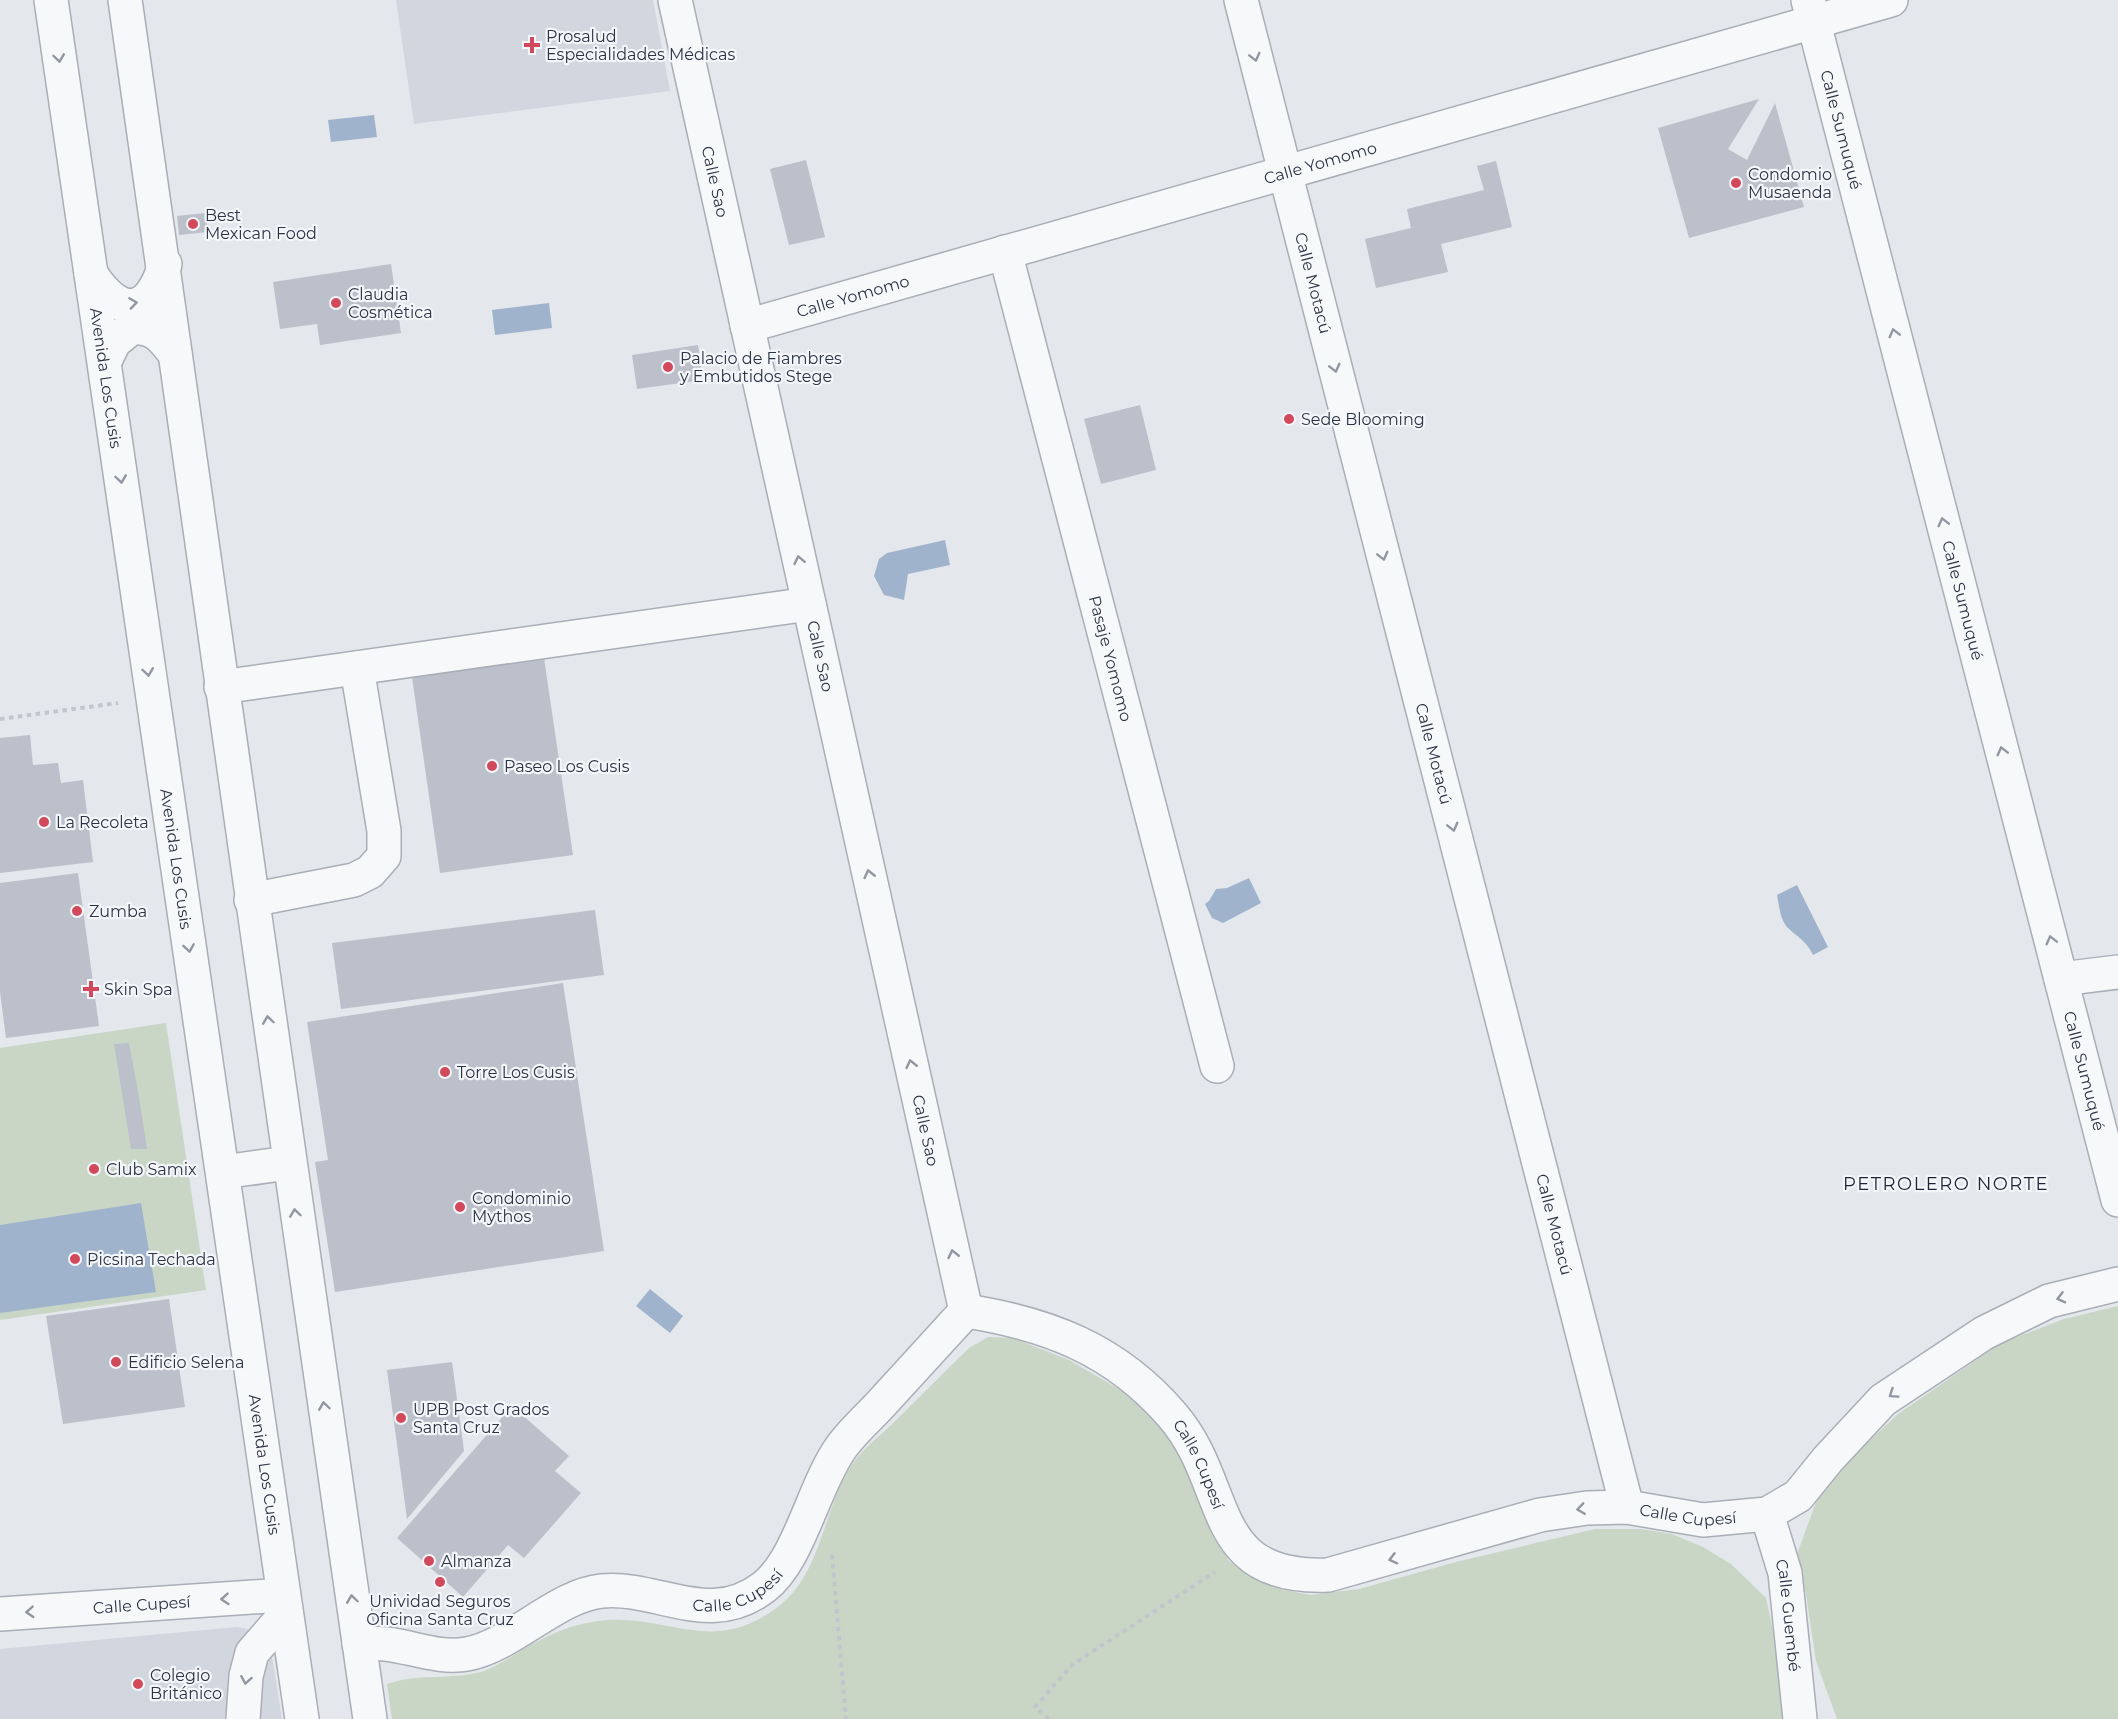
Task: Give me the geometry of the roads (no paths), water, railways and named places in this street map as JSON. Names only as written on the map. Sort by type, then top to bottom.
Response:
[{"type":"street","name":"Avenida Los Cusis","points":[[51,0],[302,1719]]},
{"type":"street","points":[[125,0],[165,264],[175,354],[288,1163],[370,1719]]},
{"type":"street","name":"Calle Sao","points":[[675,0],[966,1311]]},
{"type":"street","name":"Calle Motacú","points":[[1241,0],[1627,1507]]},
{"type":"street","name":"Calle Yomomo","points":[[747,326],[1285,173],[1811,11],[1891,0]]},
{"type":"street","name":"Calle Sumuqué","points":[[1811,11],[2118,1200]]},
{"type":"street","name":"Pasaje Yomomo","points":[[1005,252],[1217,1066]]},
{"type":"street","points":[[91,274],[109,298],[126,305],[135,304],[150,297],[159,282],[165,264]]},
{"type":"street","points":[[105,361],[122,333],[140,327],[152,329],[161,336],[175,354]]},
{"type":"street","points":[[221,687],[809,604]]},
{"type":"street","points":[[251,900],[354,880],[370,872],[384,856],[384,831],[357,668]]},
{"type":"street","points":[[2061,979],[2118,972]]},
{"type":"street","points":[[223,1172],[288,1163]]},
{"type":"street","name":"Calle Cupesí","points":[[359,1644],[386,1644],[428,1653],[468,1654],[492,1645],[581,1597],[599,1591],[624,1590],[691,1606],[738,1602],[764,1587],[780,1572],[821,1480],[841,1447],[966,1311],[1005,1317],[1056,1333],[1098,1352],[1138,1381],[1174,1416],[1202,1464],[1231,1535],[1259,1564],[1282,1573],[1304,1576],[1328,1575],[1540,1515],[1587,1508],[1627,1507],[1703,1520],[1767,1514],[1798,1496],[1828,1459],[1883,1400],[1984,1333],[2049,1301],[2118,1284]]},
{"type":"street","name":"Calle Guembé","points":[[1767,1514],[1785,1573],[1800,1719]]},
{"type":"street","points":[[243,1719],[246,1676],[252,1653],[285,1604]]},
{"type":"street","name":"Calle Cupesí","points":[[0,1614],[285,1604]]},
{"type":"water","points":[[374,115],[377,137],[331,142],[328,120]]},
{"type":"water","points":[[549,303],[552,328],[495,335],[492,310]]},
{"type":"water","points":[[945,540],[950,565],[908,574],[904,600],[884,595],[874,576],[879,559],[887,553]]},
{"type":"water","points":[[1249,878],[1261,903],[1223,923],[1212,918],[1205,904],[1216,889],[1227,888]]},
{"type":"water","points":[[1797,885],[1828,947],[1813,955],[1805,943],[1787,927],[1780,912],[1777,895]]},
{"type":"water","name":"Picsina Techada","points":[[141,1203],[156,1292],[0,1313],[0,1225]]},
{"type":"water","points":[[650,1289],[683,1316],[670,1333],[636,1306]]},
{"type":"place","name":"Prosalud Especialidades Médicas","points":[[532,45]]},
{"type":"place","name":"Condomio Musaenda","points":[[1736,183]]},
{"type":"place","name":"Best Mexican Food","points":[[193,224]]},
{"type":"place","name":"Claudia Cosmética","points":[[336,303]]},
{"type":"place","name":"Palacio de Fiambres y Embutidos Stege","points":[[668,367]]},
{"type":"place","name":"Sede Blooming","points":[[1289,419]]},
{"type":"place","name":"Paseo Los Cusis","points":[[492,766]]},
{"type":"place","name":"La Recoleta","points":[[44,822]]},
{"type":"place","name":"Zumba","points":[[77,911]]},
{"type":"place","name":"Skin Spa","points":[[91,989]]},
{"type":"place","name":"Torre Los Cusis","points":[[445,1072]]},
{"type":"place","name":"Club Samix","points":[[94,1169]]},
{"type":"place","name":"Condominio Mythos","points":[[460,1207]]},
{"type":"place","name":"Picsina Techada","points":[[75,1259]]},
{"type":"place","name":"Edificio Selena","points":[[116,1362]]},
{"type":"place","name":"UPB Post Grados Santa Cruz","points":[[401,1418]]},
{"type":"place","name":"Almanza","points":[[429,1561]]},
{"type":"place","name":"Unividad Seguros Oficina Santa Cruz","points":[[440,1582]]},
{"type":"place","name":"Colegio Británico","points":[[138,1684]]},
{"type":"district","name":"PETROLERO NORTE","points":[[1946,1184]]}]
